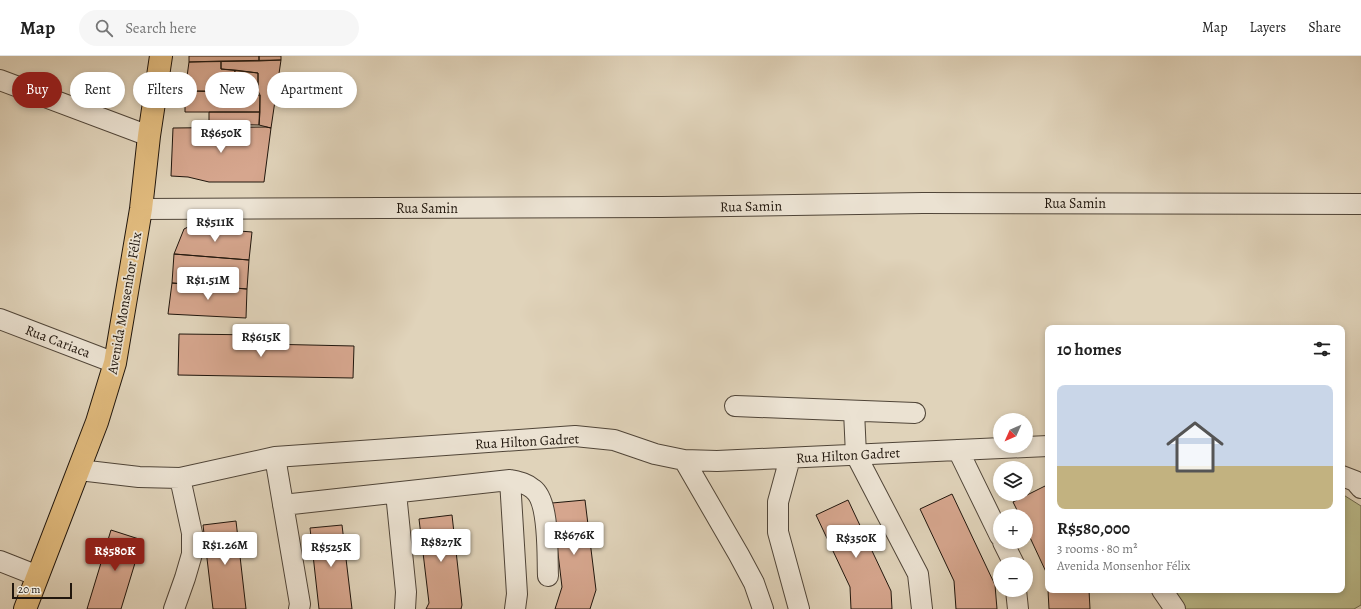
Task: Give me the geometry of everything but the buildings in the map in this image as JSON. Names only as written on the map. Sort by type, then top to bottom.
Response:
[{"type":"main road","name":"Avenida Monsenhor Félix","points":[[25,609],[97,422],[115,363],[141,210],[148,136],[161,56]]},
{"type":"street","points":[[0,80],[148,136]]},
{"type":"street","name":"Rua Samin","points":[[141,210],[654,207],[924,203],[1361,204]]},
{"type":"street","name":"Rua Cariaca","points":[[0,319],[115,363]]},
{"type":"street","points":[[735,406],[915,413]]},
{"type":"street","points":[[854,410],[856,455],[918,574],[922,609]]},
{"type":"street","name":"Rua Hilton Gadret","points":[[79,470],[139,477],[180,478],[275,457],[576,436],[614,440],[655,454],[684,460],[717,461],[1045,446]]},
{"type":"street","points":[[958,450],[993,522]]},
{"type":"street","points":[[275,457],[300,604],[299,609]]},
{"type":"street","points":[[790,458],[778,502],[778,532],[799,609]]},
{"type":"street","points":[[684,460],[754,583],[763,609]]},
{"type":"street","points":[[1345,477],[1355,481],[1361,488]]},
{"type":"street","points":[[174,609],[192,554],[192,534],[180,478]]},
{"type":"street","points":[[283,505],[510,480],[524,483],[535,489],[541,499],[545,511],[548,576]]},
{"type":"street","points":[[510,480],[517,594],[515,609]]},
{"type":"street","points":[[396,492],[406,592],[405,609]]},
{"type":"street","points":[[0,561],[38,576]]},
{"type":"street","points":[[1164,593],[1175,609]]},
{"type":"street","points":[[1017,597],[1018,609]]},
{"type":"green space","points":[[1345,496],[1361,506],[1361,605],[1354,609],[1184,609],[1173,593],[1345,593]]}]
